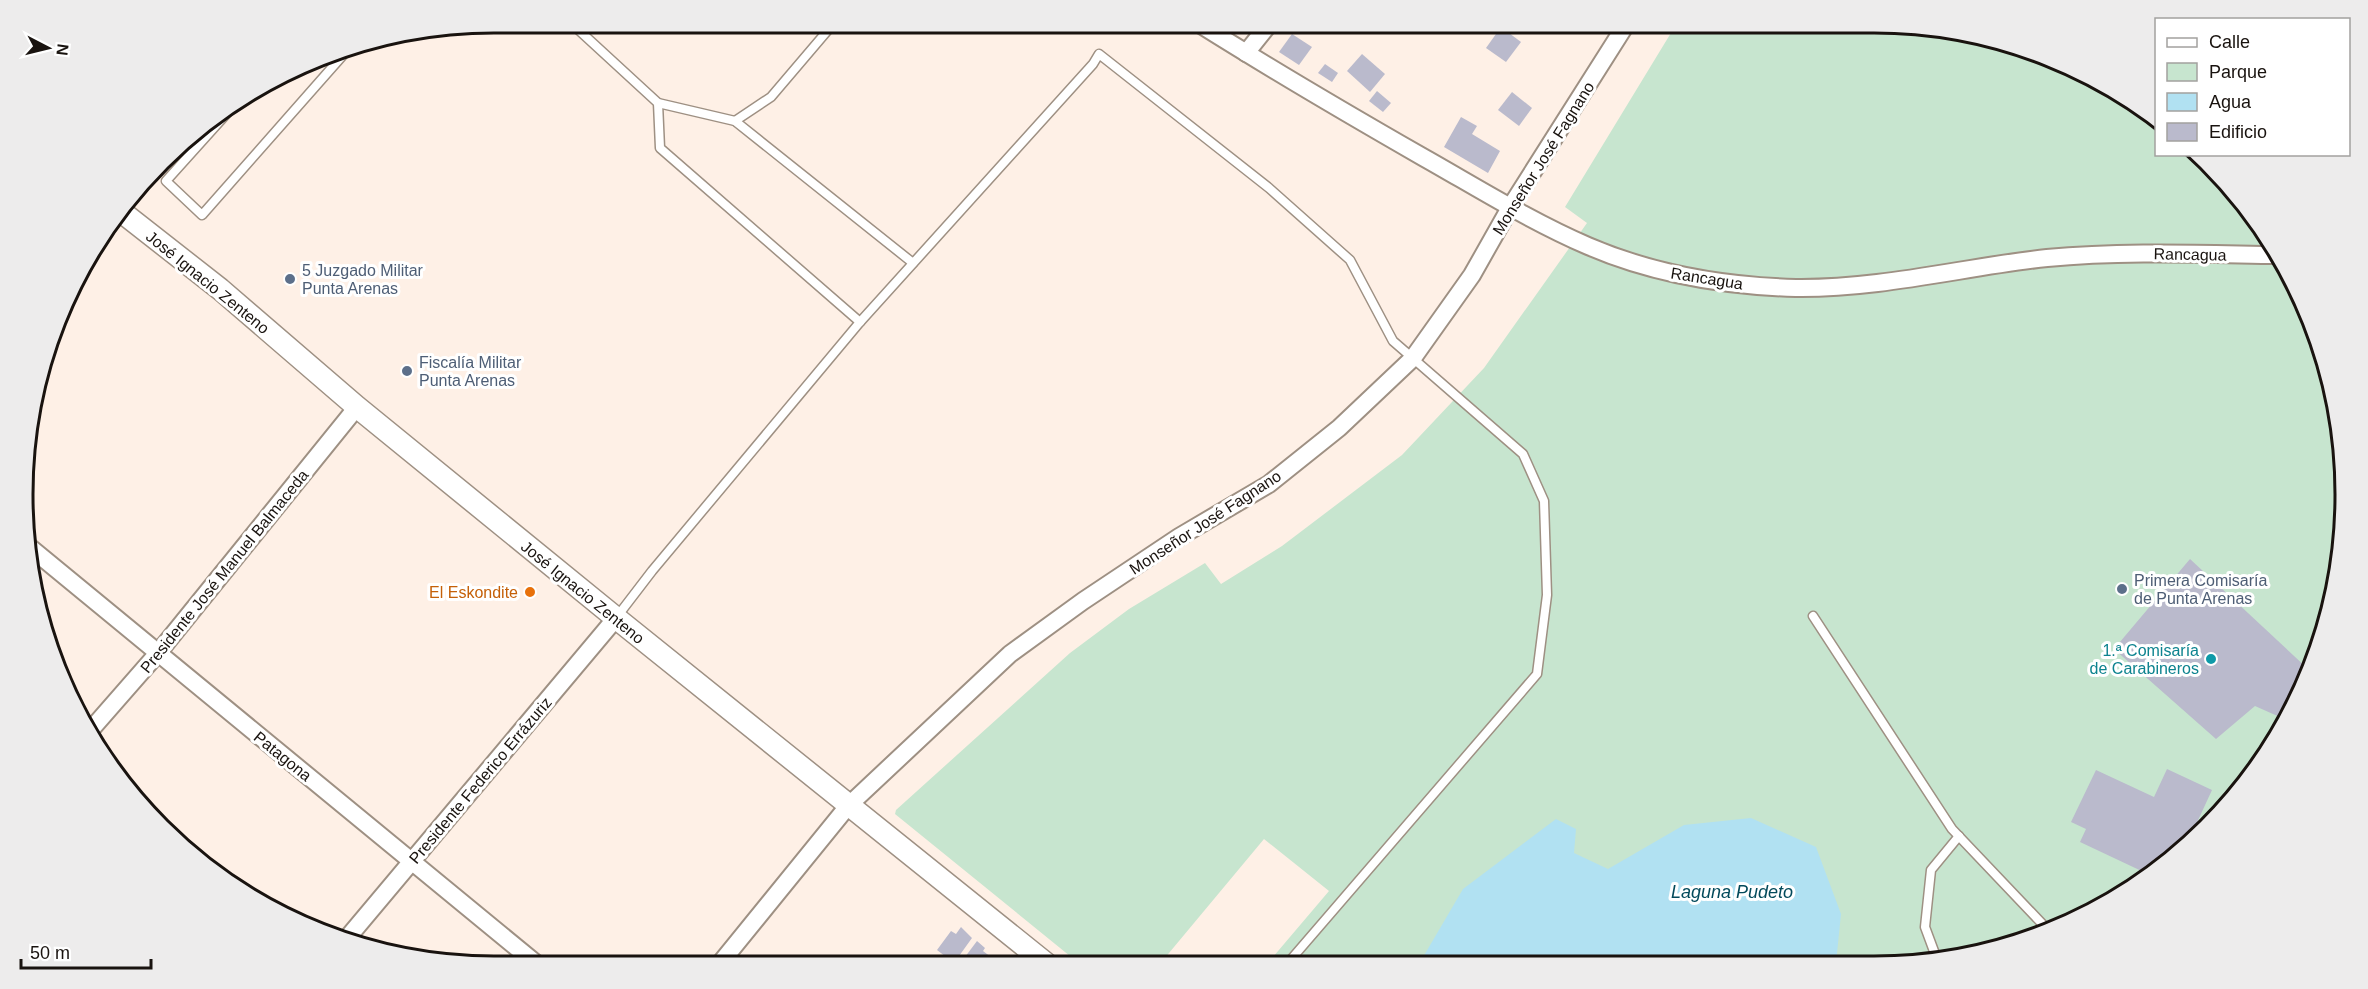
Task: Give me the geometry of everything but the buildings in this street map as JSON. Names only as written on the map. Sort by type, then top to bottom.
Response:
[{"type":"street","name":"Rancagua","points":[[1215,33],[1511,206],[1588,246],[1633,263],[1688,277],[1797,288],[1867,284],[2046,259],[2123,253],[2267,255]]},
{"type":"street","points":[[1246,53],[1261,33]]},
{"type":"street","name":"Monseñor José Fagnano","points":[[726,956],[848,806],[1010,654],[1169,543],[1269,484],[1339,428],[1413,358],[1472,275],[1511,206],[1621,33]]},
{"type":"street","name":"José Ignacio Zenteno","points":[[127,216],[220,289],[357,407],[616,618],[1037,956]]},
{"type":"street","name":"Presidente José Manuel Balmaceda","points":[[95,725],[158,653],[357,407]]},
{"type":"street","name":"Patagona","points":[[37,553],[527,956]]},
{"type":"street","name":"Presidente Federico Errázuriz","points":[[351,933],[616,618]]},
{"type":"lane","points":[[583,33],[658,103],[735,121],[913,263]]},
{"type":"lane","points":[[735,121],[771,97],[825,33]]},
{"type":"lane","points":[[616,618],[652,571],[860,322],[1093,64],[1099,54],[1269,188],[1350,260],[1393,340],[1523,454],[1544,501],[1547,595],[1538,674],[1294,956]]},
{"type":"lane","points":[[211,131],[166,181],[202,215],[339,60]]},
{"type":"lane","points":[[658,103],[660,148],[860,322]]},
{"type":"lane","points":[[1813,616],[1952,829],[2042,924]]},
{"type":"lane","points":[[1934,952],[1925,927],[1931,870],[1959,836]]},
{"type":"green space","points":[[1671,33],[1904,34],[1964,42],[1993,49],[2050,68],[2104,95],[2155,129],[2155,156],[2187,156],[2200,168],[2240,214],[2257,238],[2287,290],[2300,318],[2311,346],[2326,404],[2334,464],[2335,494],[2334,525],[2326,585],[2311,643],[2300,671],[2287,699],[2257,751],[2240,775],[2200,821],[2154,861],[2130,878],[2078,908],[2022,932],[1934,952],[1874,956],[1274,956],[1329,891],[1264,839],[1166,956],[1070,956],[895,814],[896,810],[1070,653],[1129,609],[1205,563],[1221,584],[1282,546],[1402,455],[1484,368],[1587,223],[1565,207]]},
{"type":"water","name":"Laguna Pudeto","points":[[1751,818],[1816,847],[1841,914],[1837,956],[1424,956],[1463,889],[1556,819],[1576,829],[1574,853],[1608,869],[1684,825]]},
{"type":"place","name":"5 Juzgado Militar Punta Arenas","points":[[290,279]]},
{"type":"place","name":"Fiscalía Militar Punta Arenas","points":[[407,371]]},
{"type":"place","name":"Primera Comisaría de Punta Arenas","points":[[2122,589]]},
{"type":"place","name":"El Eskondite","points":[[530,592]]},
{"type":"place","name":"1.ª Comisaría de Carabineros","points":[[2211,659]]}]
